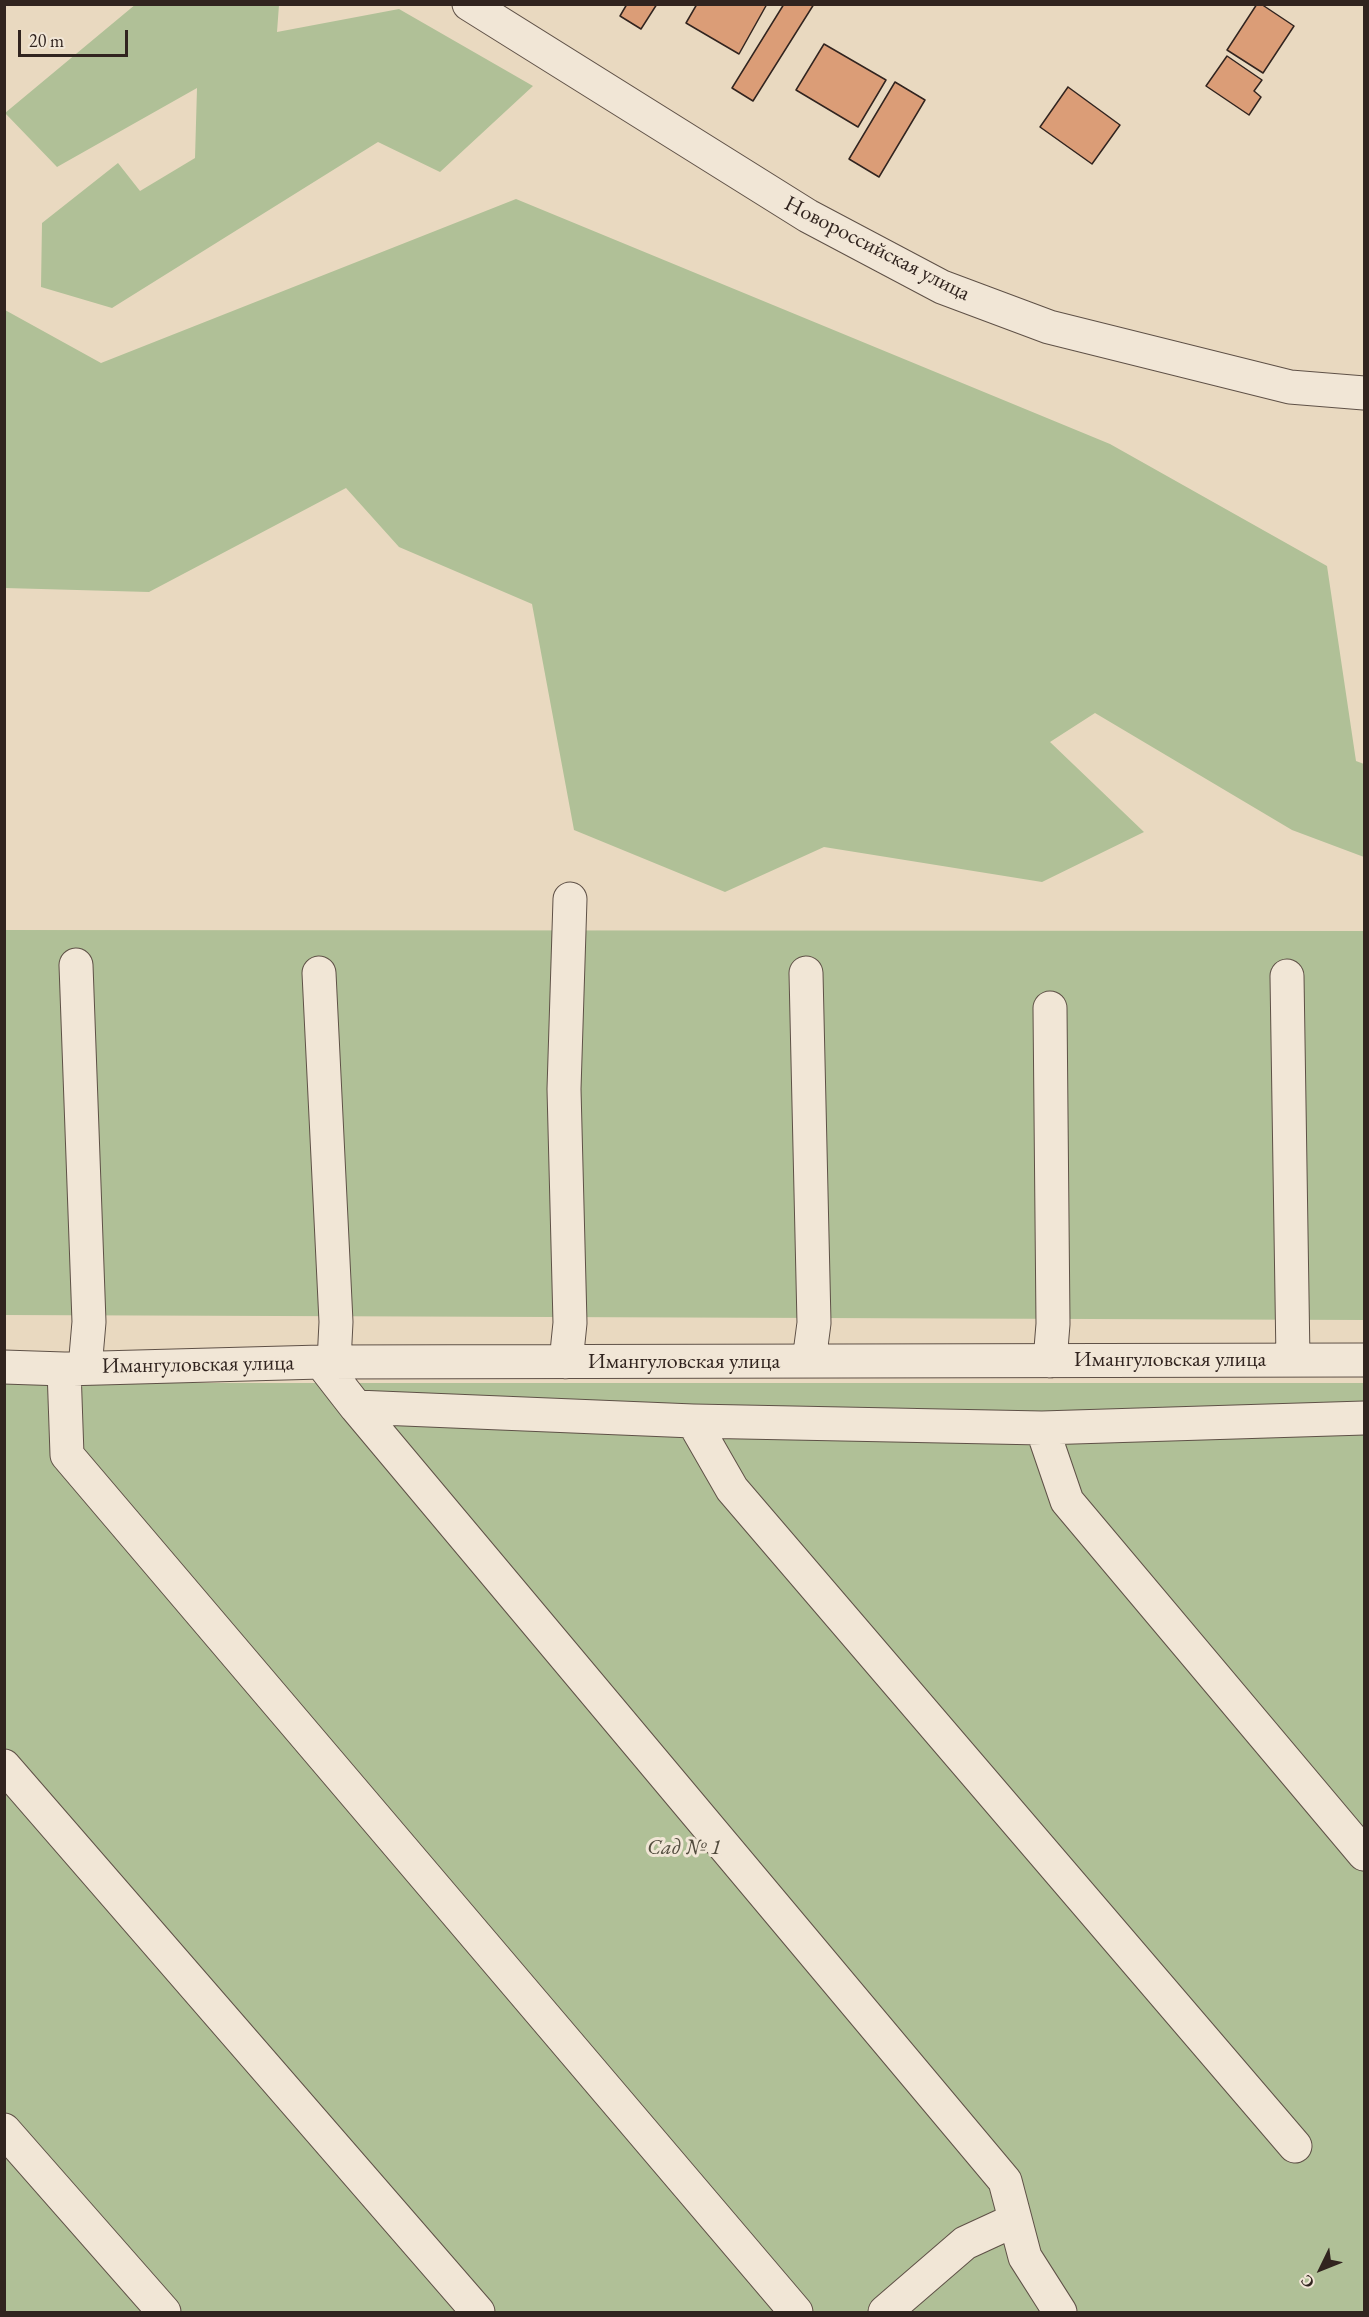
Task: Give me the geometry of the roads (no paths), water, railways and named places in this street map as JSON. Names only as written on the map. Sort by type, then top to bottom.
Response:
[{"type":"street","name":"Новороссийская улица","points":[[468,4],[808,216],[942,287],[1049,327],[1290,387],[1365,393]]},
{"type":"street","points":[[566,1362],[570,1323],[564,1089],[570,899]]},
{"type":"street","points":[[76,965],[89,1322],[75,1368],[67,1455],[796,2313]]},
{"type":"street","points":[[319,973],[336,1322],[327,1362],[356,1407],[1005,2181],[1025,2257],[1060,2313]]},
{"type":"street","points":[[806,973],[813,1323],[809,1361]]},
{"type":"street","points":[[1287,976],[1293,1360]]},
{"type":"street","points":[[1050,1008],[1053,1324],[1050,1360]]},
{"type":"street","name":"Имангуловская улица","points":[[4,1367],[75,1368],[327,1362],[1365,1360]]},
{"type":"street","points":[[356,1407],[693,1421],[1042,1428],[1365,1418]]},
{"type":"street","points":[[693,1421],[732,1489],[1295,2145]]},
{"type":"street","points":[[1042,1428],[1067,1501],[1365,1854]]},
{"type":"street","points":[[4,1766],[478,2313]]},
{"type":"street","points":[[4,2130],[164,2313]]},
{"type":"street","points":[[885,2313],[965,2242],[1016,2220]]},
{"type":"park label","name":"Сад № 1","points":[[684,1848]]}]
